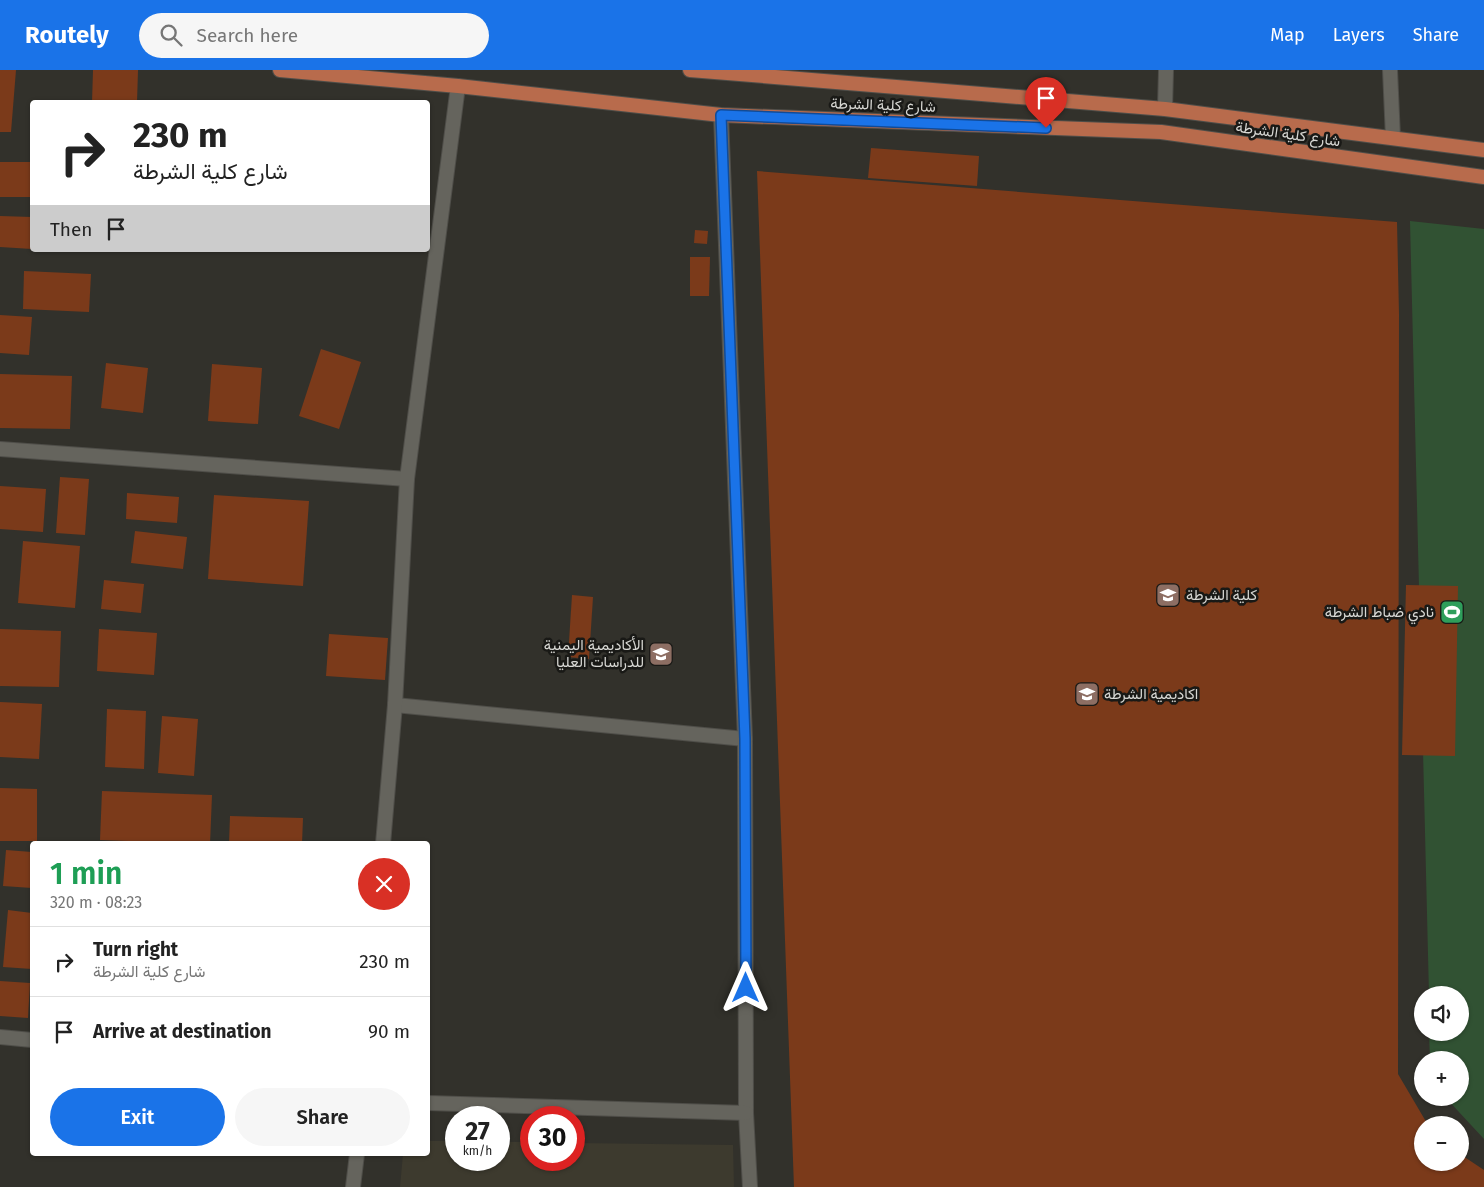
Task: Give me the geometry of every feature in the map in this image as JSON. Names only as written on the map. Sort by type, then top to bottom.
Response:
[{"type":"main road","name":"شارع كلية الشرطة","points":[[280,70],[458,86],[721,115],[1161,132],[1484,177]]},
{"type":"main road","name":"شارع كلية الشرطة","points":[[690,70],[745,73],[1165,109],[1484,150]]},
{"type":"street","points":[[1165,109],[1166,70]]},
{"type":"street","points":[[1390,70],[1393,138]]},
{"type":"street","points":[[383,841],[395,705],[407,479],[458,86]]},
{"type":"street","points":[[721,115],[745,739],[746,1113],[750,1187]]},
{"type":"street","points":[[0,449],[407,479]]},
{"type":"street","points":[[395,705],[745,739]]},
{"type":"street","points":[[0,1037],[30,1040]]},
{"type":"street","points":[[430,1103],[746,1113]]},
{"type":"street","points":[[353,1187],[356,1156]]},
{"type":"shaded area","points":[[430,1141],[445,1141],[445,1171],[510,1171],[510,1142],[520,1142],[520,1171],[585,1171],[585,1143],[733,1145],[734,1187],[400,1187],[403,1156],[430,1156]]},
{"type":"green space","name":"نادي ضباط الشرطة","points":[[1410,221],[1484,229],[1484,1139],[1469,1123],[1469,1116],[1463,1116],[1453,1106],[1469,1106],[1469,1051],[1430,1051],[1429,1041],[1469,1041],[1469,986],[1429,986]]},
{"type":"building","points":[[0,70],[16,70],[11,132],[0,132]]},
{"type":"building","points":[[93,70],[138,70],[137,100],[92,100]]},
{"type":"building","points":[[871,148],[979,156],[977,186],[868,178]]},
{"type":"building","points":[[0,162],[30,162],[30,197],[0,197]]},
{"type":"building","name":"اكاديمية الشرطة","points":[[757,171],[1397,222],[1399,314],[1398,1074],[1414,1101],[1414,1106],[1417,1106],[1423,1116],[1414,1116],[1414,1171],[1469,1171],[1469,1160],[1484,1170],[1484,1187],[794,1187]]},
{"type":"building","points":[[0,216],[30,217],[30,249],[0,247]]},
{"type":"building","points":[[695,230],[708,231],[707,244],[694,243]]},
{"type":"building","points":[[690,257],[710,257],[709,296],[690,296]]},
{"type":"building","points":[[24,271],[91,274],[89,312],[23,309]]},
{"type":"building","points":[[0,315],[32,317],[29,355],[0,353]]},
{"type":"building","points":[[321,349],[361,362],[339,429],[299,416]]},
{"type":"building","points":[[106,363],[148,368],[143,413],[101,408]]},
{"type":"building","points":[[212,364],[262,368],[258,424],[208,421]]},
{"type":"building","points":[[0,374],[72,376],[70,429],[0,428]]},
{"type":"building","points":[[60,477],[89,479],[85,535],[56,533]]},
{"type":"building","points":[[0,486],[46,489],[43,532],[0,529]]},
{"type":"building","points":[[127,493],[179,497],[177,523],[126,519]]},
{"type":"building","points":[[214,495],[309,501],[303,586],[208,579]]},
{"type":"building","points":[[135,531],[187,537],[183,569],[131,563]]},
{"type":"building","points":[[23,541],[80,546],[75,608],[18,603]]},
{"type":"building","points":[[104,580],[144,584],[141,613],[101,609]]},
{"type":"building","points":[[1406,585],[1458,586],[1455,756],[1402,755]]},
{"type":"building","points":[[572,595],[593,597],[589,659],[568,657]]},
{"type":"building","points":[[0,629],[61,631],[59,687],[0,686]]},
{"type":"building","points":[[99,629],[157,633],[154,675],[97,671]]},
{"type":"building","points":[[329,634],[388,638],[385,680],[326,676]]},
{"type":"building","points":[[0,702],[42,704],[39,759],[0,757]]},
{"type":"building","points":[[107,709],[146,711],[144,769],[105,767]]},
{"type":"building","points":[[162,716],[198,719],[194,776],[158,773]]},
{"type":"building","points":[[0,788],[37,789],[37,841],[0,841]]},
{"type":"building","points":[[102,791],[212,795],[210,841],[100,840]]},
{"type":"building","points":[[230,816],[303,818],[302,841],[229,841]]},
{"type":"building","points":[[6,850],[30,852],[30,888],[3,886]]},
{"type":"building","points":[[8,910],[30,913],[30,969],[3,967]]},
{"type":"building","points":[[0,981],[30,983],[28,1018],[0,1016]]},
{"type":"place","name":"كلية الشرطة","points":[[1168,595]]},
{"type":"place","name":"نادي ضباط الشرطة","points":[[1452,612]]},
{"type":"place","name":"الأكاديمية اليمنية للدراسات العليا","points":[[661,654]]},
{"type":"place","name":"اكاديمية الشرطة","points":[[1087,694]]},
{"type":"route","points":[[746,988],[745,739],[721,115],[1046,128]]}]
